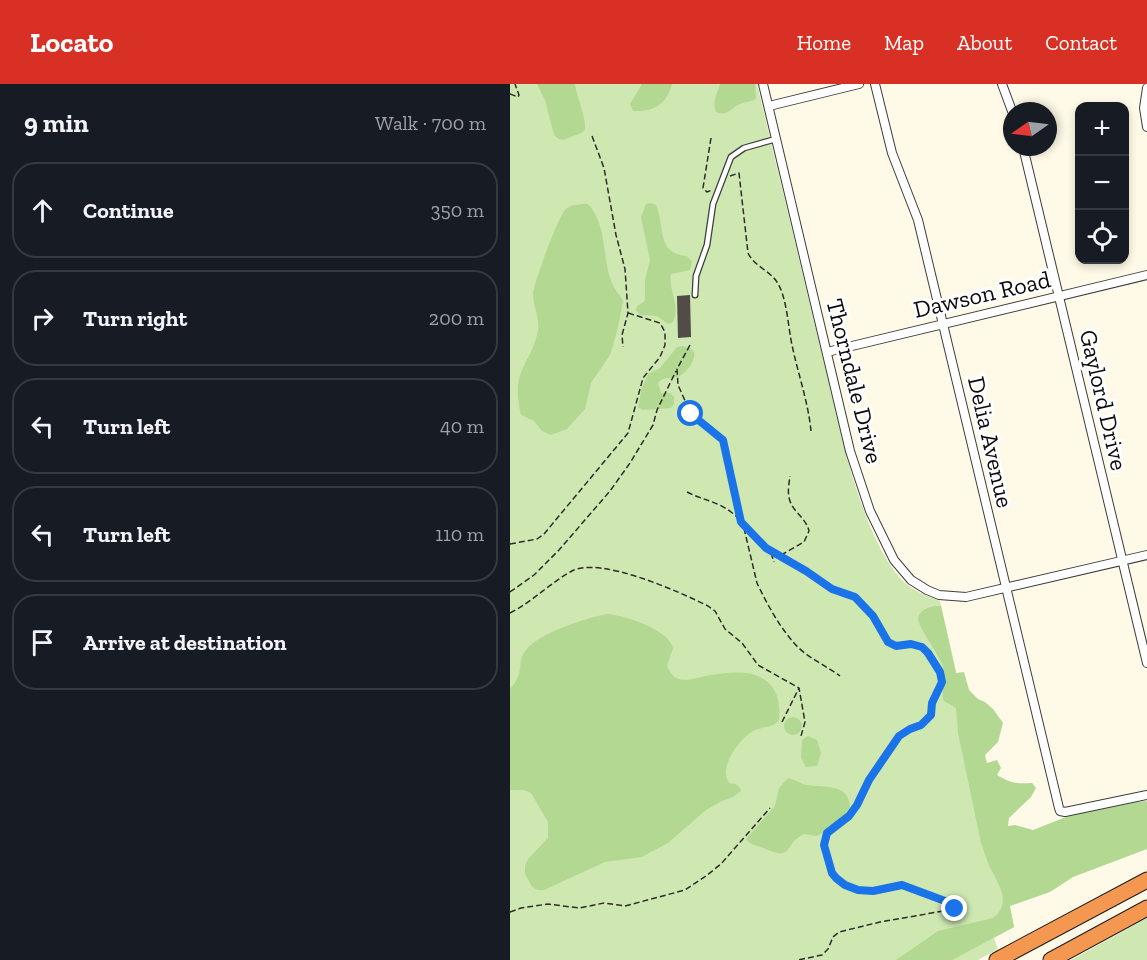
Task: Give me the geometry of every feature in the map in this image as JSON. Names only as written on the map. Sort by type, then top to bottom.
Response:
[{"type":"highway","points":[[997,960],[1147,880]]},
{"type":"highway","points":[[1051,960],[1147,908]]},
{"type":"street","name":"Thorndale Drive","points":[[763,84],[859,482],[880,534],[903,573],[927,591],[952,597],[966,597],[1147,555]]},
{"type":"street","points":[[769,106],[859,84]]},
{"type":"street","name":"Delia Avenue","points":[[875,84],[892,153],[918,220],[1060,811],[1065,812],[1147,795]]},
{"type":"street","points":[[1002,84],[1009,102]]},
{"type":"street","points":[[1147,88],[1144,108],[1147,127]]},
{"type":"street","name":"Gaylord Drive","points":[[1025,156],[1147,663]]},
{"type":"street","name":"Dawson Road","points":[[826,352],[1147,275]]},
{"type":"lane","points":[[695,295],[696,276],[704,256],[713,204],[728,163],[735,153],[744,148],[776,139]]},
{"type":"path","points":[[510,94],[518,97],[515,84]]},
{"type":"path","points":[[592,136],[604,168],[624,269],[628,313],[622,335],[622,346]]},
{"type":"path","points":[[711,138],[703,184],[704,191],[710,192],[722,180],[739,173],[748,254],[779,285],[806,398],[811,431]]},
{"type":"path","points":[[510,544],[532,540],[544,534],[628,433],[643,378],[660,357],[666,339],[660,322],[628,313]]},
{"type":"path","points":[[510,592],[534,574],[559,550],[610,491],[653,425],[657,410],[690,345]]},
{"type":"path","points":[[677,369],[678,386],[691,414],[723,440],[757,583],[766,602],[795,644],[840,676]]},
{"type":"path","points":[[780,555],[804,542],[809,531],[804,518],[790,501],[788,491],[790,476]]},
{"type":"path","points":[[687,492],[723,506],[771,552],[780,555],[832,589],[860,601],[892,645],[911,644],[922,647],[932,658],[942,678],[932,703],[931,715],[921,725],[899,736],[869,780],[849,816],[827,833],[824,838],[824,851],[832,873],[839,882],[858,890],[873,891],[902,885],[953,904],[956,908],[951,911],[880,922],[839,932],[822,955],[798,960]]},
{"type":"path","points":[[771,552],[774,562]]},
{"type":"path","points":[[510,613],[580,568],[597,568],[631,574],[715,610],[725,629],[742,643],[758,665],[799,688]]},
{"type":"path","points":[[782,722],[799,688]]},
{"type":"path","points":[[799,688],[805,722],[801,736]]},
{"type":"path","points":[[510,912],[548,904],[579,908],[604,903],[625,906],[686,890],[721,864],[770,808]]},
{"type":"green space","points":[[510,84],[757,84],[845,450],[860,501],[875,537],[893,569],[911,588],[940,601],[1014,927],[994,938],[998,949],[978,960],[510,960]]},
{"type":"green space","points":[[537,84],[575,84],[585,122],[584,131],[564,140],[554,135],[545,100]]},
{"type":"green space","points":[[642,84],[672,84],[663,102],[647,110],[633,111],[630,104]]},
{"type":"green space","points":[[720,84],[755,84],[756,99],[740,104],[726,113],[716,112],[715,101]]},
{"type":"green space","points":[[588,204],[600,226],[610,276],[623,302],[610,355],[591,383],[585,409],[567,429],[551,435],[542,431],[534,421],[521,415],[518,387],[538,330],[533,294],[547,250],[566,209],[574,205]]},
{"type":"green space","points":[[646,204],[656,205],[666,245],[677,254],[687,256],[692,262],[690,270],[671,274],[676,310],[673,322],[668,324],[657,316],[640,315],[636,310],[637,306],[645,301],[645,280],[650,260],[641,217]]},
{"type":"green space","points":[[683,346],[694,352],[690,367],[677,377],[658,383],[661,393],[670,393],[674,397],[674,404],[671,408],[642,410],[638,407],[648,374],[660,368],[677,347]]},
{"type":"green space","points":[[941,606],[956,673],[964,672],[969,690],[993,709],[1003,723],[998,742],[985,755],[987,763],[997,760],[1001,768],[997,775],[1014,782],[1032,783],[1036,788],[1031,797],[1009,818],[1008,826],[1015,825],[1033,830],[1081,811],[1121,803],[1147,801],[1147,849],[1073,877],[1050,892],[1010,906],[1014,927],[952,960],[896,960],[938,931],[993,918],[999,912],[1003,899],[981,843],[958,733],[956,708],[944,701],[942,664],[918,619],[922,611]]},
{"type":"green space","points":[[607,614],[644,624],[655,629],[670,641],[673,648],[667,666],[677,678],[687,680],[738,672],[761,677],[775,692],[779,704],[779,720],[772,726],[758,729],[747,735],[730,758],[726,769],[727,778],[729,783],[736,784],[741,791],[706,810],[668,843],[642,857],[605,862],[544,890],[538,890],[532,887],[525,874],[525,866],[528,859],[548,838],[548,822],[531,793],[524,790],[510,790],[510,689],[518,678],[522,655],[531,644],[563,627]]},
{"type":"green space","points":[[789,717],[797,717],[802,722],[800,733],[789,735],[784,730],[784,722]]},
{"type":"green space","points":[[808,736],[817,740],[821,753],[817,766],[806,767],[801,758],[802,740]]},
{"type":"green space","points":[[788,778],[804,784],[841,790],[849,799],[850,807],[843,817],[821,834],[817,836],[804,834],[797,838],[784,853],[773,852],[749,843],[746,839],[775,806],[779,788]]},
{"type":"green space","points":[[1147,918],[1147,960],[1070,960],[1073,959]]},
{"type":"building","points":[[690,295],[691,337],[678,338],[677,296]]},
{"type":"route","points":[[691,414],[723,440],[741,522],[766,548],[832,589],[855,597],[873,616],[888,642],[896,646],[911,644],[922,647],[940,672],[942,682],[932,703],[931,715],[921,725],[899,736],[875,770],[849,816],[827,833],[824,838],[824,851],[832,873],[839,882],[845,885],[866,891],[902,885],[953,904],[955,909]]}]
